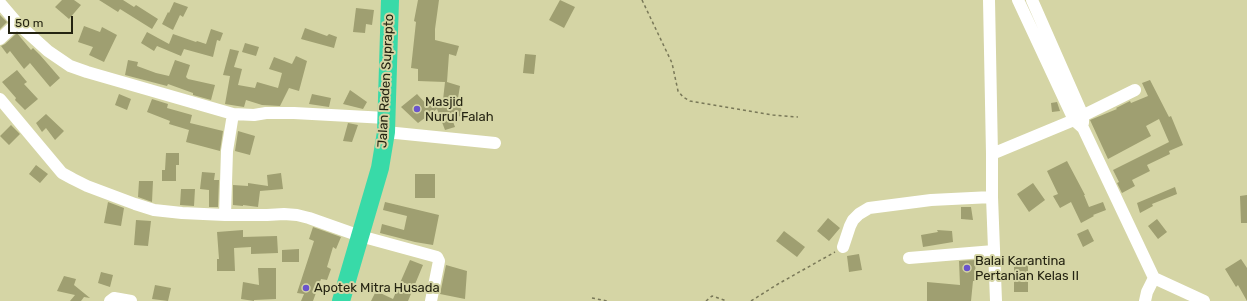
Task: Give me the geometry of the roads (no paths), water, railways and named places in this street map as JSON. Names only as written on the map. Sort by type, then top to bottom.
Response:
[{"type":"highway","name":"Jalan Raden Suprapto","points":[[341,301],[380,168],[386,125],[390,0]]},
{"type":"street","points":[[989,0],[992,197],[996,301]]},
{"type":"street","points":[[1018,0],[1080,122],[1154,278],[1204,301]]},
{"type":"street","points":[[1032,0],[1080,122]]},
{"type":"street","points":[[0,2],[17,23],[48,51],[70,66],[233,114],[254,115],[294,112],[386,125],[494,143]]},
{"type":"street","points":[[0,39],[17,23]]},
{"type":"street","points":[[992,154],[1080,122],[1135,90]]},
{"type":"street","points":[[0,99],[62,173],[87,186],[154,210],[225,216],[297,215],[360,236],[438,258],[439,261],[432,301]]},
{"type":"street","points":[[225,216],[227,151],[233,114]]},
{"type":"street","points":[[843,247],[853,220],[869,208],[931,200],[992,197]]},
{"type":"street","points":[[908,258],[994,251]]},
{"type":"street","points":[[1145,301],[1147,292],[1154,278]]},
{"type":"street","points":[[110,301],[114,298],[131,301]]},
{"type":"place","name":"Masjid Nurul Falah","points":[[417,109]]},
{"type":"place","name":"Balai Karantina Pertanian Kelas II","points":[[967,268]]},
{"type":"place","name":"Apotek Mitra Husada","points":[[306,288]]}]
